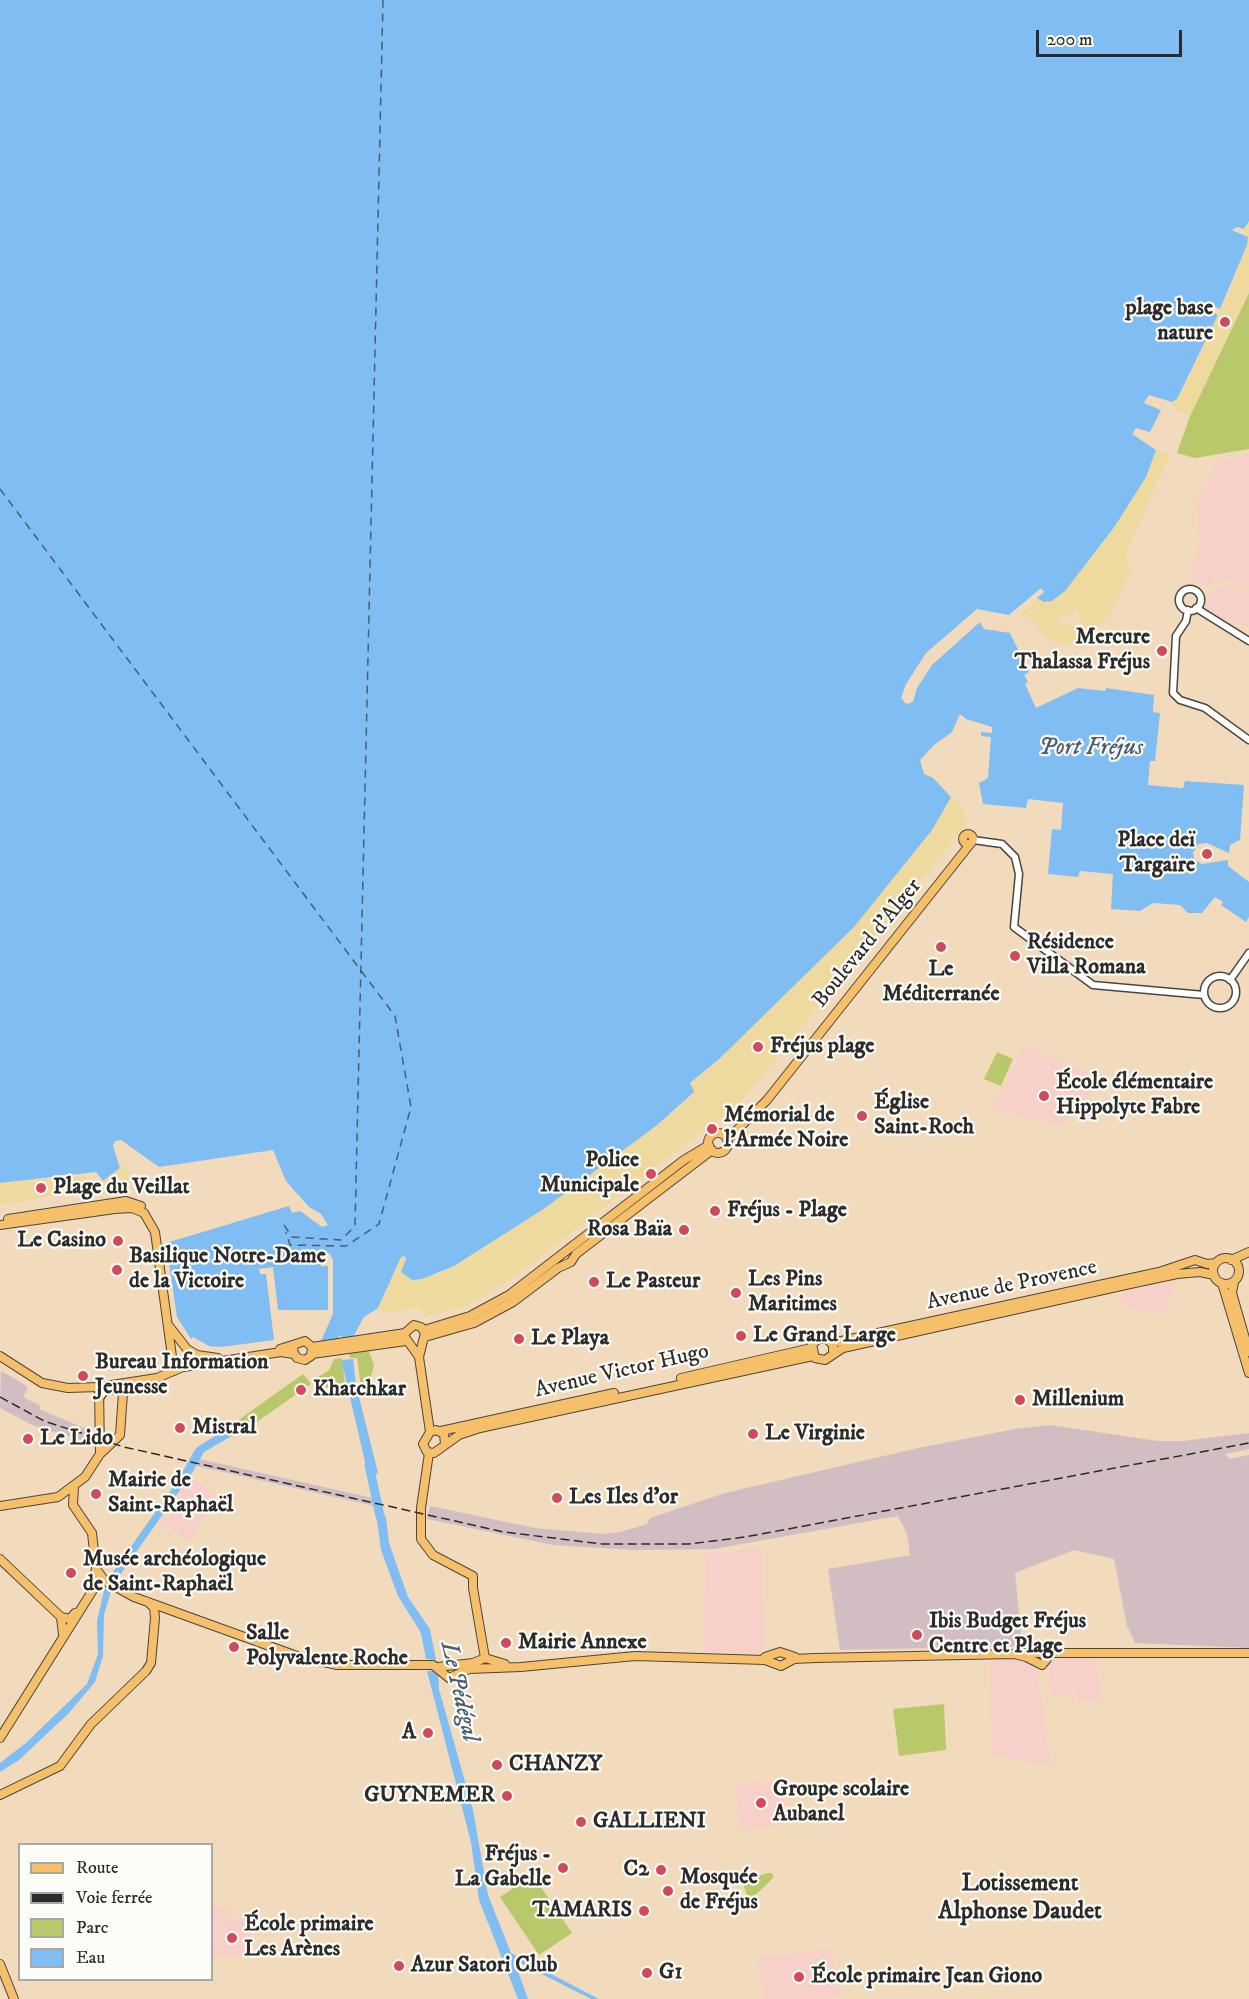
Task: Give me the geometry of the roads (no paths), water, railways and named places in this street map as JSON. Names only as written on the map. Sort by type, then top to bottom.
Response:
[{"type":"main road","name":"Boulevard d'Alger","points":[[727,1140],[773,1093],[968,844]]},
{"type":"main road","points":[[423,1337],[488,1308],[519,1288],[684,1160],[710,1148],[723,1151],[727,1146],[724,1135],[717,1133],[710,1137],[710,1148]]},
{"type":"main road","points":[[294,1350],[302,1360],[315,1350],[423,1337],[462,1327],[493,1314],[569,1261],[710,1148]]},
{"type":"main road","points":[[0,1220],[126,1201],[136,1204],[152,1217],[158,1232],[157,1243],[174,1371]]},
{"type":"main road","points":[[0,1225],[132,1208],[147,1217],[157,1243]]},
{"type":"main road","points":[[1249,1252],[1231,1260],[1223,1259],[1216,1263],[1214,1275],[1222,1283],[1249,1373]]},
{"type":"main road","points":[[564,1253],[572,1253],[569,1261]]},
{"type":"main road","points":[[1238,1267],[1249,1257]]},
{"type":"main road","name":"Avenue de Provence","points":[[831,1342],[1159,1272],[1186,1262],[1199,1260],[1207,1264],[1216,1263]]},
{"type":"main road","points":[[1231,1260],[1238,1267],[1238,1276],[1232,1293],[1249,1352]]},
{"type":"main road","name":"Avenue de Provence","points":[[833,1353],[843,1348],[1131,1284],[1200,1272],[1214,1275]]},
{"type":"main road","points":[[1222,1283],[1234,1282]]},
{"type":"main road","points":[[167,1323],[187,1349],[208,1358],[294,1350]]},
{"type":"main road","points":[[407,1340],[414,1325],[423,1337],[419,1358],[429,1416],[445,1444]]},
{"type":"main road","points":[[818,1339],[827,1339],[831,1342],[833,1353],[825,1360],[812,1352],[818,1339]]},
{"type":"main road","points":[[407,1340],[419,1358]]},
{"type":"main road","points":[[0,1356],[42,1383],[53,1387],[99,1387],[164,1377],[174,1371],[294,1350],[305,1341],[315,1350]]},
{"type":"main road","name":"Avenue Victor Hugo","points":[[436,1431],[812,1352]]},
{"type":"main road","name":"Avenue Victor Hugo","points":[[438,1451],[459,1435],[480,1428],[812,1352]]},
{"type":"main road","points":[[0,1506],[61,1495],[74,1488],[91,1472],[102,1452],[120,1435],[123,1393],[128,1383]]},
{"type":"main road","points":[[99,1387],[102,1452]]},
{"type":"main road","points":[[436,1431],[423,1444],[429,1453],[420,1534],[429,1552],[473,1576],[486,1663]]},
{"type":"main road","points":[[420,1518],[425,1509],[438,1451],[429,1453]]},
{"type":"main road","points":[[73,1505],[74,1488]]},
{"type":"main road","points":[[61,1495],[73,1505],[91,1528],[96,1569],[93,1583],[74,1618]]},
{"type":"main road","points":[[0,1559],[62,1617],[74,1618]]},
{"type":"main road","points":[[96,1569],[105,1581],[115,1588],[170,1611],[315,1662],[349,1665],[424,1665],[446,1668],[486,1663],[523,1664],[641,1653],[708,1658],[774,1659],[780,1652],[787,1659],[1249,1654]]},
{"type":"main road","points":[[0,1738],[96,1585],[105,1581]]},
{"type":"main road","points":[[0,1796],[54,1770],[87,1728],[149,1667],[155,1618],[154,1608],[148,1602]]},
{"type":"main road","points":[[155,1618],[170,1611]]},
{"type":"main road","points":[[62,1617],[62,1636]]},
{"type":"main road","points":[[787,1659],[1005,1654],[1023,1656],[1035,1662],[1034,1658],[1043,1655]]},
{"type":"main road","points":[[0,1964],[14,1999]]},
{"type":"street","points":[[1187,589],[1199,594],[1200,602],[1196,608],[1188,610],[1183,608],[1179,601],[1180,594],[1187,589]]},
{"type":"street","points":[[1196,608],[1249,641]]},
{"type":"street","points":[[1188,610],[1186,621],[1176,636],[1173,693],[1177,698],[1204,708],[1249,740]]},
{"type":"street","points":[[968,844],[1002,844],[1015,857],[1018,874],[1014,925],[1096,986],[1204,995]]},
{"type":"street","points":[[1230,980],[1249,953]]},
{"type":"street","points":[[1224,977],[1230,980],[1236,993],[1228,1006],[1216,1008],[1210,1005],[1204,995],[1207,983],[1212,978],[1224,977]]},
{"type":"street","points":[[99,1399],[105,1390],[118,1389],[123,1393]]},
{"type":"water","name":"Port Fréjus","points":[[0,0],[1249,0],[1249,221],[1244,229],[1237,227],[1232,230],[1248,237],[1247,245],[1220,309],[1208,303],[1205,305],[1205,309],[1217,314],[1217,317],[1177,399],[1172,402],[1149,395],[1144,403],[1161,410],[1150,432],[1136,428],[1132,434],[1156,450],[1146,477],[1115,526],[1065,591],[1052,601],[1044,602],[1037,598],[1044,592],[1041,588],[1009,615],[977,609],[926,653],[906,684],[901,698],[906,704],[913,702],[917,688],[932,665],[980,622],[984,629],[1010,633],[1029,672],[1024,675],[1028,682],[1025,684],[1036,708],[1078,688],[1105,691],[1106,688],[1154,695],[1153,712],[1160,713],[1155,761],[1150,761],[1148,785],[1183,788],[1185,781],[1244,785],[1240,840],[1230,845],[1229,853],[1207,843],[1199,844],[1193,852],[1194,859],[1202,864],[1228,860],[1228,866],[1249,882],[1249,917],[1246,922],[1221,905],[1223,902],[1215,897],[1202,913],[1188,913],[1180,905],[1153,903],[1140,911],[1111,909],[1113,874],[1080,871],[1078,877],[1048,874],[1052,829],[1061,830],[1063,803],[1028,799],[1026,808],[983,804],[979,783],[988,778],[991,737],[981,736],[981,732],[992,733],[992,727],[966,719],[960,714],[952,732],[934,745],[920,760],[924,774],[933,778],[951,797],[932,830],[854,927],[718,1060],[690,1083],[694,1092],[656,1126],[545,1208],[454,1266],[422,1279],[412,1280],[401,1272],[406,1259],[405,1256],[401,1257],[378,1308],[364,1317],[353,1337],[343,1338],[340,1335],[338,1339],[321,1341],[333,1314],[333,1260],[330,1254],[325,1252],[302,1252],[302,1257],[321,1257],[321,1266],[328,1266],[328,1310],[278,1310],[273,1267],[259,1269],[260,1274],[266,1274],[274,1340],[221,1347],[209,1346],[193,1337],[191,1339],[177,1317],[166,1243],[289,1206],[292,1213],[300,1211],[322,1227],[328,1225],[321,1214],[309,1207],[286,1181],[273,1150],[159,1167],[121,1140],[115,1141],[113,1146],[120,1168],[103,1181],[96,1172],[0,1183]]},
{"type":"water","points":[[353,1359],[356,1385],[378,1473],[369,1479],[342,1360]]},
{"type":"water","points":[[237,1422],[242,1430],[204,1452],[192,1473],[113,1585],[104,1615],[103,1656],[95,1682],[69,1713],[19,1760],[0,1772],[0,1763],[27,1742],[87,1684],[98,1654],[97,1621],[106,1582],[178,1480],[196,1448]]},
{"type":"water","points":[[375,1506],[381,1507],[386,1518],[389,1543],[408,1597],[430,1629],[436,1660],[426,1659],[421,1633],[398,1596],[381,1550]]},
{"type":"water","points":[[427,1671],[438,1671],[439,1689],[473,1810],[488,1895],[511,1953],[599,1999],[591,1999],[514,1960],[528,1999],[518,1999],[479,1900],[471,1842]]},
{"type":"waterway","name":"Le Pédégal","points":[[369,1465],[380,1516]]},
{"type":"railway","points":[[0,1397],[44,1421],[124,1447],[504,1532],[602,1544],[689,1544],[745,1537],[1249,1443]]},
{"type":"place","name":"plage base nature","points":[[1225,322]]},
{"type":"place","name":"Mercure Thalassa Fréjus","points":[[1162,651]]},
{"type":"place","name":"Place deï Targaïre","points":[[1207,854]]},
{"type":"place","name":"Le Méditerranée","points":[[941,947]]},
{"type":"place","name":"Résidence Villa Romana","points":[[1015,956]]},
{"type":"place","name":"Fréjus plage","points":[[758,1047]]},
{"type":"place","name":"École élémentaire Hippolyte Fabre","points":[[1044,1096]]},
{"type":"place","name":"Église Saint-Roch","points":[[862,1116]]},
{"type":"place","name":"Mémorial de l'Armée Noire","points":[[712,1129]]},
{"type":"place","name":"Police Municipale","points":[[651,1174]]},
{"type":"place","name":"Plage du Veillat","points":[[41,1188]]},
{"type":"place","name":"Fréjus - Plage","points":[[715,1211]]},
{"type":"place","name":"Rosa Baïa","points":[[684,1230]]},
{"type":"place","name":"Le Casino","points":[[118,1241]]},
{"type":"place","name":"Basilique Notre-Dame de la Victoire","points":[[117,1270]]},
{"type":"place","name":"Le Pasteur","points":[[594,1282]]},
{"type":"place","name":"Les Pins Maritimes","points":[[736,1293]]},
{"type":"place","name":"Le Grand Large","points":[[741,1336]]},
{"type":"place","name":"Le Playa","points":[[519,1339]]},
{"type":"place","name":"Bureau Information Jeunesse","points":[[83,1376]]},
{"type":"place","name":"Khatchkar","points":[[301,1390]]},
{"type":"place","name":"Millenium","points":[[1020,1400]]},
{"type":"place","name":"Mistral","points":[[180,1428]]},
{"type":"place","name":"Le Virginie","points":[[753,1434]]},
{"type":"place","name":"Le Lido","points":[[28,1439]]},
{"type":"place","name":"Mairie de Saint-Raphaël","points":[[96,1494]]},
{"type":"place","name":"Les Iles d'or","points":[[557,1498]]},
{"type":"place","name":"Musée archéologique de Saint-Raphaël","points":[[71,1573]]},
{"type":"place","name":"Ibis Budget Fréjus Centre et Plage","points":[[917,1635]]},
{"type":"place","name":"Mairie Annexe","points":[[506,1643]]},
{"type":"place","name":"Salle Polyvalente Roche","points":[[234,1647]]},
{"type":"place","name":"A","points":[[428,1733]]},
{"type":"place","name":"CHANZY","points":[[497,1765]]},
{"type":"place","name":"GUYNEMER","points":[[507,1796]]},
{"type":"place","name":"Groupe scolaire Aubanel","points":[[761,1803]]},
{"type":"place","name":"GALLIENI","points":[[581,1822]]},
{"type":"place","name":"Fréjus - La Gabelle","points":[[563,1868]]},
{"type":"place","name":"C2","points":[[661,1870]]},
{"type":"place","name":"Mosquée de Fréjus","points":[[668,1891]]},
{"type":"place","name":"TAMARIS","points":[[644,1911]]},
{"type":"place","name":"École primaire Les Arènes","points":[[232,1938]]},
{"type":"place","name":"Azur Satori Club","points":[[399,1966]]},
{"type":"place","name":"G1","points":[[647,1973]]},
{"type":"place","name":"École primaire Jean Giono","points":[[799,1977]]},
{"type":"district","name":"Lotissement Alphonse Daudet","points":[[1020,1899]]}]
